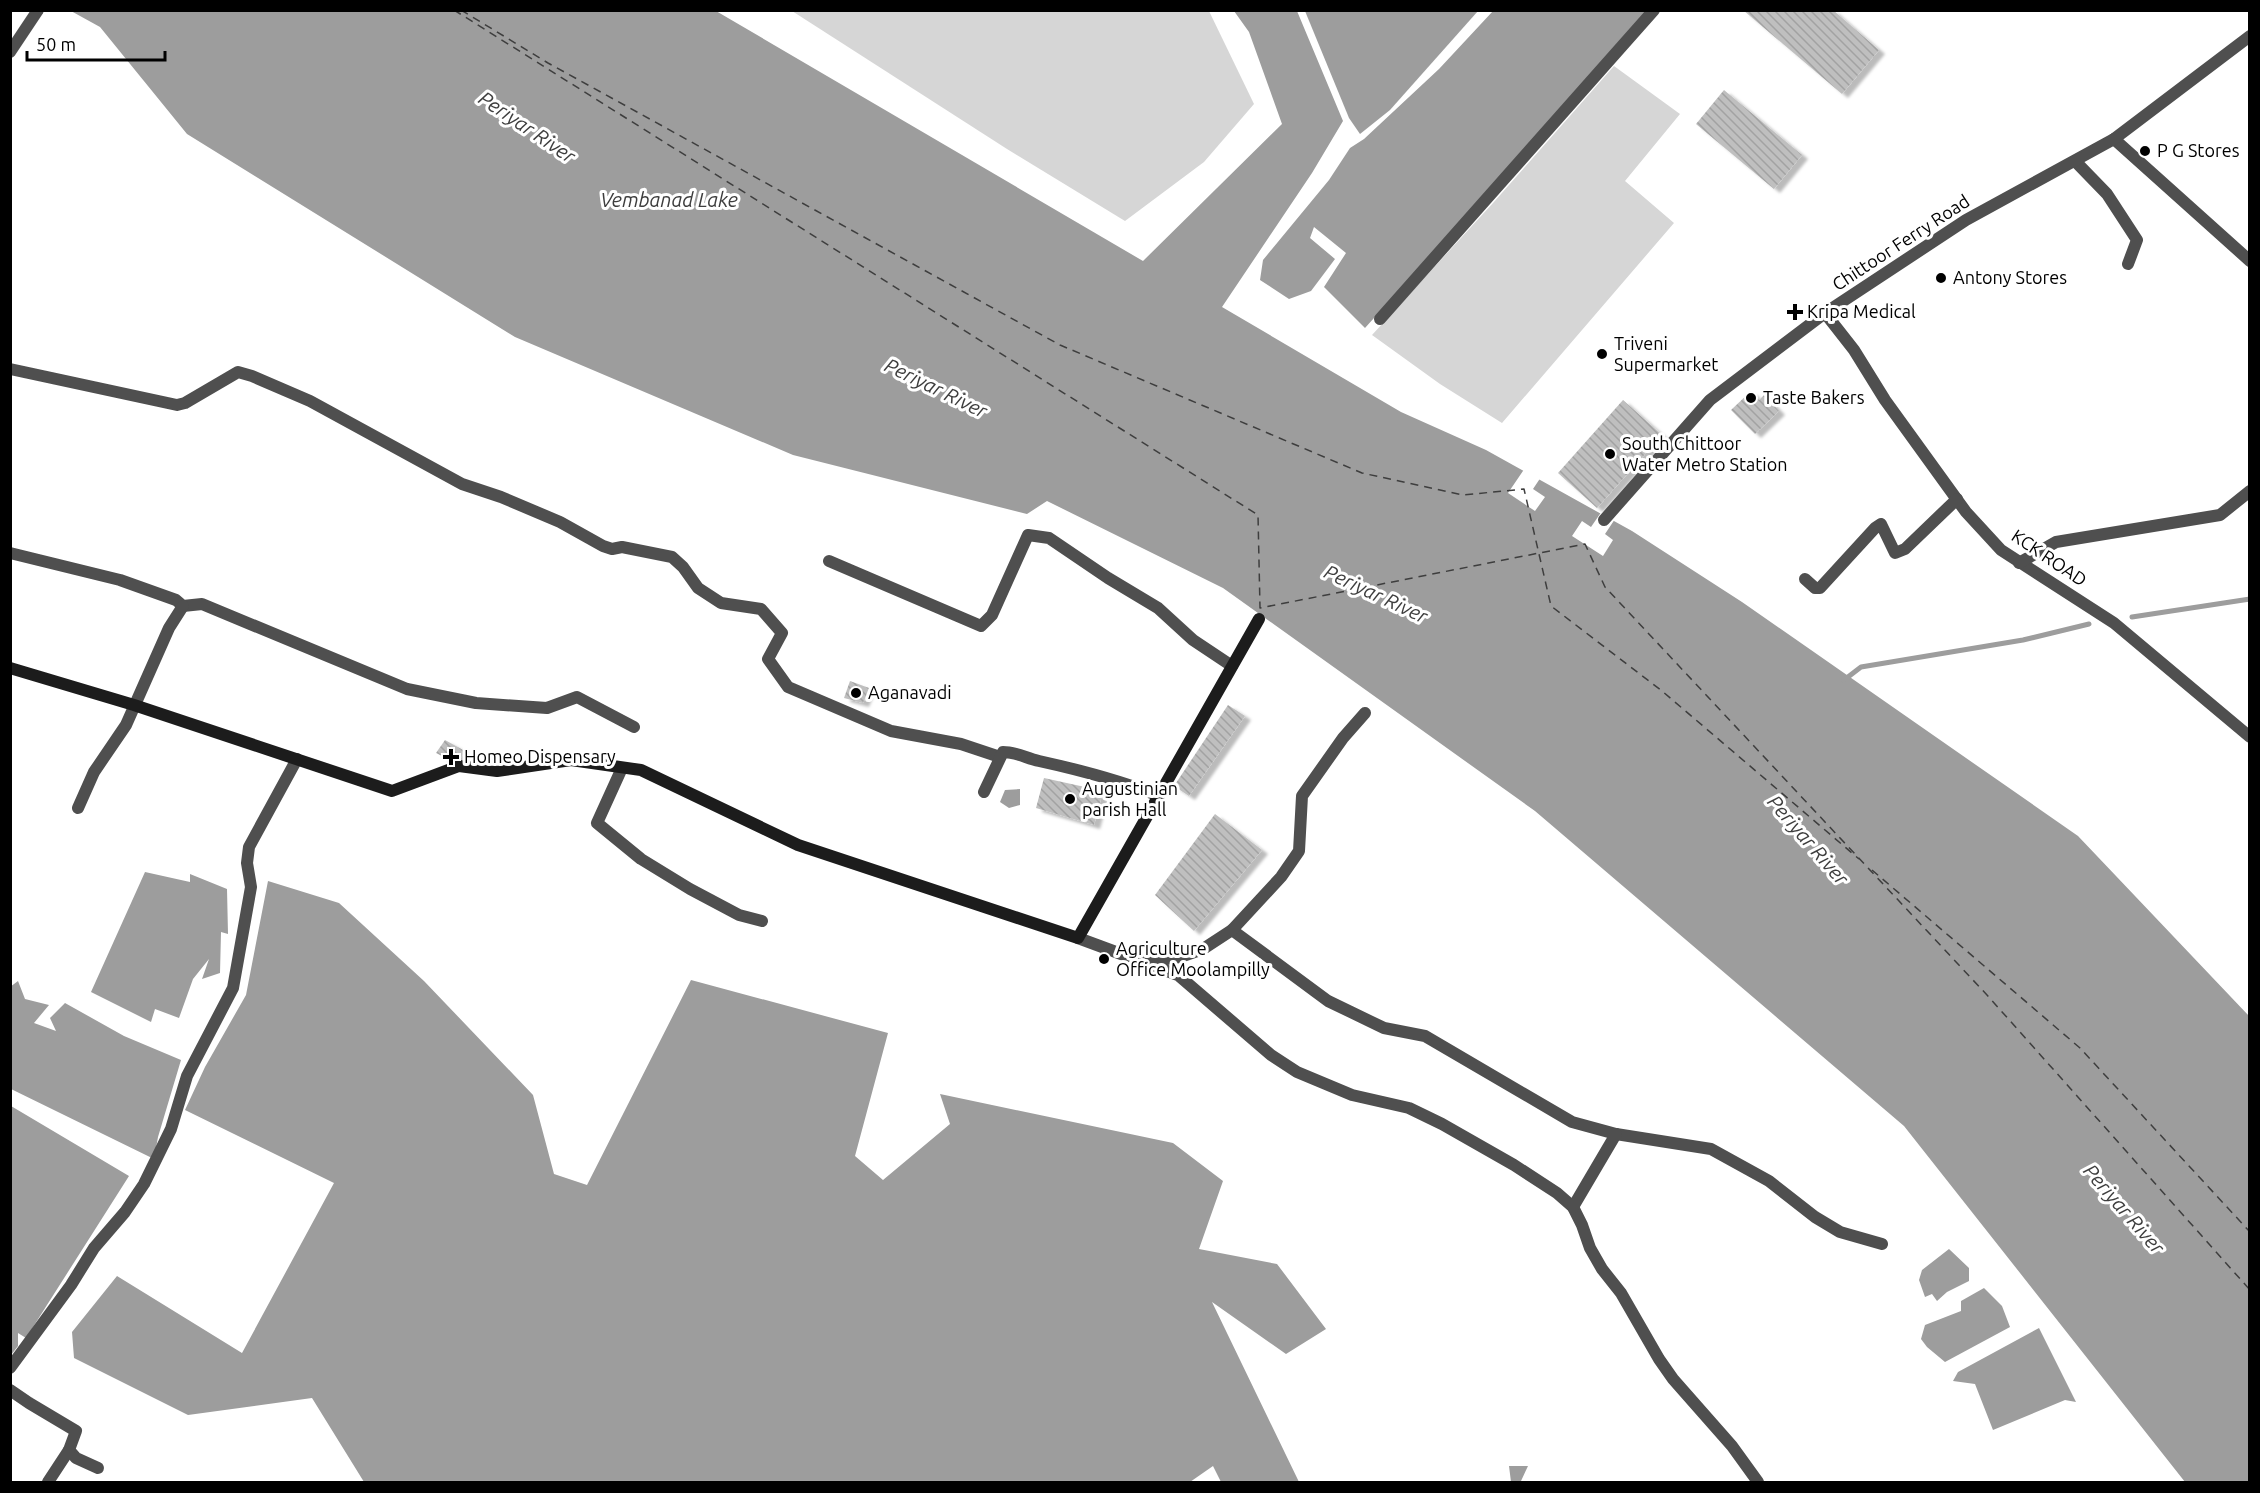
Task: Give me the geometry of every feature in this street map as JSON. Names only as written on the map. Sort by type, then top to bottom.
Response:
[{"type":"street","points":[[10,52],[38,10]]},
{"type":"street","points":[[1380,319],[1654,10]]},
{"type":"street","name":"Chittoor Ferry Road","points":[[1604,520],[1710,400],[1825,313],[1966,220],[2114,139],[2250,36]]},
{"type":"street","points":[[2114,139],[2250,261]]},
{"type":"street","points":[[2075,161],[2107,194],[2137,240],[2128,264]]},
{"type":"street","name":"KCK ROAD","points":[[1825,313],[1854,350],[1886,400],[1957,499],[2001,550],[2109,620],[2250,736]]},
{"type":"street","points":[[10,369],[177,405],[185,403],[238,372],[252,376],[310,401],[462,484],[501,497],[560,522],[603,546],[612,549],[622,547],[672,557],[683,567],[698,588],[722,603],[761,609],[782,633],[768,659],[788,687],[891,731],[961,744],[1000,757]]},
{"type":"street","points":[[2019,563],[2056,542],[2220,515],[2250,491]]},
{"type":"street","points":[[1805,579],[1815,588],[1820,588],[1875,528],[1881,525],[1895,553],[1905,549],[1957,499]]},
{"type":"street","points":[[829,561],[981,626],[992,615],[1028,535],[1049,538],[1158,608],[1192,640],[1232,666]]},
{"type":"street","points":[[10,552],[120,580],[176,600],[183,606],[202,604],[407,689],[476,703],[547,708],[578,697],[634,727]]},
{"type":"street","points":[[78,808],[94,772],[126,725],[169,628],[183,606]]},
{"type":"street","points":[[1078,938],[1258,619]]},
{"type":"street","points":[[10,668],[134,705],[392,791],[459,766],[496,771],[571,760],[641,770],[798,844],[1078,938],[1178,975],[1271,1055],[1297,1072],[1352,1095],[1409,1108],[1514,1165],[1557,1193],[1573,1207],[1598,1262],[1621,1293],[1659,1359],[1673,1379],[1732,1446],[1758,1482]]},
{"type":"street","points":[[1146,962],[1180,957],[1203,949],[1232,930],[1281,877],[1299,850],[1302,796],[1343,738],[1365,713]]},
{"type":"street","points":[[984,792],[1003,752],[1011,752],[1037,761],[1117,780],[1159,796]]},
{"type":"street","points":[[10,1368],[71,1285],[93,1248],[125,1212],[171,1129],[187,1076],[233,988],[251,887],[247,863],[249,847],[297,759]]},
{"type":"street","points":[[622,768],[597,823],[640,859],[671,878],[739,915],[762,921]]},
{"type":"street","points":[[1232,930],[1328,1001],[1384,1028],[1425,1036],[1572,1122],[1616,1134],[1711,1149],[1769,1181],[1815,1217],[1840,1232],[1882,1244]]},
{"type":"street","points":[[1573,1207],[1616,1134]]},
{"type":"street","points":[[10,1390],[76,1431],[69,1449],[48,1482]]},
{"type":"street","points":[[69,1449],[76,1458],[98,1468]]},
{"type":"shaded area","points":[[792,11],[1209,11],[1254,104],[1204,162],[1125,221],[1007,149]]},
{"type":"shaded area","points":[[1614,66],[1680,114],[1625,181],[1674,223],[1502,423],[1440,384],[1372,335]]},
{"type":"water","name":"Vembanad Lake","points":[[71,11],[716,11],[1143,261],[1282,124],[1249,32],[1234,11],[1297,11],[1343,121],[1312,173],[1222,307],[1401,412],[1486,450],[1632,531],[1742,602],[2078,836],[2249,1016],[2249,1482],[2185,1482],[1904,1126],[1535,811],[1223,588],[1047,501],[1027,514],[793,455],[515,337],[187,134],[100,27]]},
{"type":"water","points":[[1305,11],[1478,11],[1390,110],[1360,134],[1349,118]]},
{"type":"water","points":[[1493,11],[1650,11],[1365,328],[1324,287],[1346,253],[1314,227],[1310,238],[1335,259],[1311,291],[1289,299],[1260,280],[1263,260],[1329,180],[1350,148],[1364,139],[1439,69]]},
{"type":"water","points":[[1020,789],[1020,805],[1009,808],[1000,802],[1005,790]]},
{"type":"water","points":[[145,872],[190,882],[190,874],[227,889],[228,934],[221,932],[220,973],[202,979],[209,959],[193,979],[179,1018],[155,1009],[151,1022],[91,992]]},
{"type":"water","points":[[268,881],[339,903],[424,981],[533,1095],[554,1174],[587,1185],[691,980],[888,1033],[855,1156],[883,1180],[950,1124],[940,1094],[1173,1143],[1223,1181],[1199,1249],[1277,1264],[1326,1329],[1286,1354],[1212,1302],[1299,1482],[1221,1482],[1213,1466],[1190,1482],[364,1482],[312,1398],[188,1415],[74,1358],[72,1332],[117,1276],[242,1353],[334,1183],[185,1110],[205,1067],[246,995]]},
{"type":"water","points":[[18,981],[25,999],[49,1005],[34,1023],[56,1031],[50,1018],[65,1003],[124,1036],[181,1060],[158,1137],[154,1159],[11,1089],[10,987]]},
{"type":"water","points":[[11,1106],[129,1176],[26,1338],[18,1333],[18,1346],[11,1355]]},
{"type":"water","points":[[1949,1249],[1969,1268],[1969,1281],[1947,1292],[1937,1301],[1932,1294],[1925,1297],[1919,1280],[1922,1270]]},
{"type":"water","points":[[1984,1288],[2002,1306],[2010,1327],[1945,1362],[1921,1339],[1925,1325],[1961,1311],[1961,1301]]},
{"type":"water","points":[[2039,1328],[2076,1402],[2065,1400],[1993,1430],[1975,1384],[1953,1381],[1958,1372]]},
{"type":"water","points":[[1509,1466],[1528,1466],[1521,1481],[1541,1482],[1511,1482]]},
{"type":"pier","points":[[1525,468],[1541,477],[1533,489],[1545,497],[1535,511],[1508,493]]},
{"type":"pier","points":[[1602,511],[1615,519],[1605,534],[1613,540],[1603,556],[1572,536],[1582,521],[1591,527]]},
{"type":"building","points":[[1743,10],[1833,10],[1879,50],[1842,94]]},
{"type":"building","points":[[1724,90],[1802,155],[1774,189],[1696,124]]},
{"type":"building","points":[[1751,391],[1759,400],[1764,395],[1779,411],[1755,434],[1731,410]]},
{"type":"building","name":"South Chittoor Water Metro Station","points":[[1623,400],[1662,435],[1597,508],[1558,473]]},
{"type":"building","name":"Aganavadi","points":[[850,681],[869,688],[863,703],[844,698]]},
{"type":"building","points":[[1228,705],[1245,716],[1189,796],[1174,786]]},
{"type":"building","points":[[445,740],[465,751],[461,758],[450,760],[436,753]]},
{"type":"building","name":"Augustinian parish Hall","points":[[1044,778],[1103,791],[1094,825],[1036,808]]},
{"type":"building","points":[[1215,814],[1262,850],[1194,931],[1155,895]]},
{"type":"waterway","points":[[2132,617],[2250,599]]},
{"type":"waterway","points":[[1844,680],[1861,667],[2023,640],[2089,624]]},
{"type":"ferry route","points":[[454,10],[1258,515],[1260,608],[1585,544],[1605,587],[1987,995],[2250,1290]]},
{"type":"ferry route","points":[[461,10],[548,63],[1060,345],[1362,473],[1463,495],[1524,489],[1551,606],[1662,691],[1859,859]]},
{"type":"ferry route","points":[[1872,870],[2080,1048],[2250,1232]]},
{"type":"place","name":"P G Stores","points":[[2145,151]]},
{"type":"place","name":"Antony Stores","points":[[1941,278]]},
{"type":"place","name":"Kripa Medical","points":[[1795,312]]},
{"type":"place","name":"Triveni Supermarket","points":[[1602,354]]},
{"type":"place","name":"Taste Bakers","points":[[1751,398]]},
{"type":"place","name":"South Chittoor Water Metro Station","points":[[1610,454]]},
{"type":"place","name":"Aganavadi","points":[[856,693]]},
{"type":"place","name":"Homeo Dispensary","points":[[451,757]]},
{"type":"place","name":"Augustinian parish Hall","points":[[1070,799]]},
{"type":"place","name":"Agriculture Office Moolampilly","points":[[1104,959]]},
{"type":"water label","name":"Periyar River","points":[[527,127]]},
{"type":"water label","name":"Periyar River","points":[[936,388]]},
{"type":"water label","name":"Periyar River","points":[[1376,594]]},
{"type":"water label","name":"Periyar River","points":[[1808,840]]},
{"type":"water label","name":"Periyar River","points":[[2124,1209]]}]
